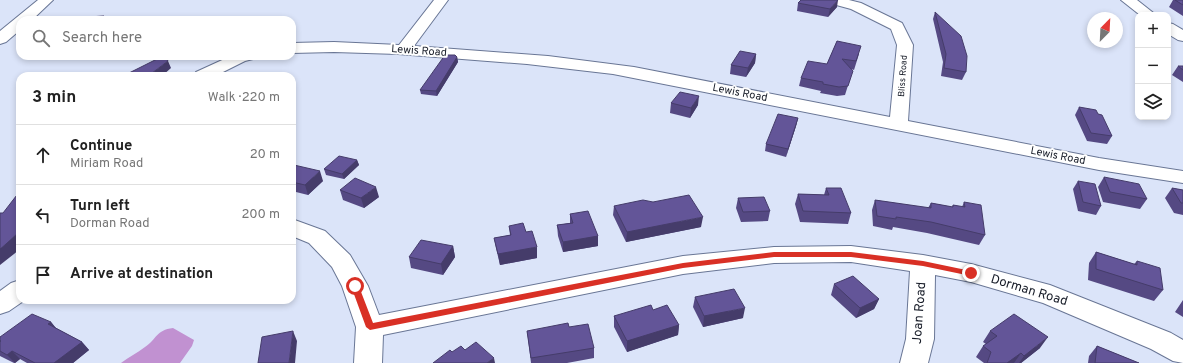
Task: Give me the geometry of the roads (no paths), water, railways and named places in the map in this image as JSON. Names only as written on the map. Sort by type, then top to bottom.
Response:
[{"type":"main road","points":[[27,16],[46,0]]},
{"type":"main road","points":[[0,40],[16,26]]},
{"type":"street","points":[[403,50],[441,0]]},
{"type":"street","name":"Bliss Road","points":[[834,0],[856,6],[897,26],[905,45],[899,124]]},
{"type":"street","points":[[1128,0],[1145,12]]},
{"type":"street","points":[[1171,20],[1183,20]]},
{"type":"street","points":[[1171,30],[1183,37]]},
{"type":"street","name":"Lewis Road","points":[[296,48],[403,50],[591,65],[634,72],[1099,164],[1183,177]]},
{"type":"street","points":[[210,72],[234,60]]},
{"type":"street","points":[[296,229],[316,237],[340,261],[355,286],[370,327],[368,363]]},
{"type":"street","name":"Dorman Road","points":[[370,327],[683,265],[767,256],[851,254],[923,264],[971,273],[1050,295],[1160,340],[1183,353]]},
{"type":"street","name":"Joan Road","points":[[914,363],[920,338],[923,264]]},
{"type":"street","points":[[0,304],[16,293]]}]
